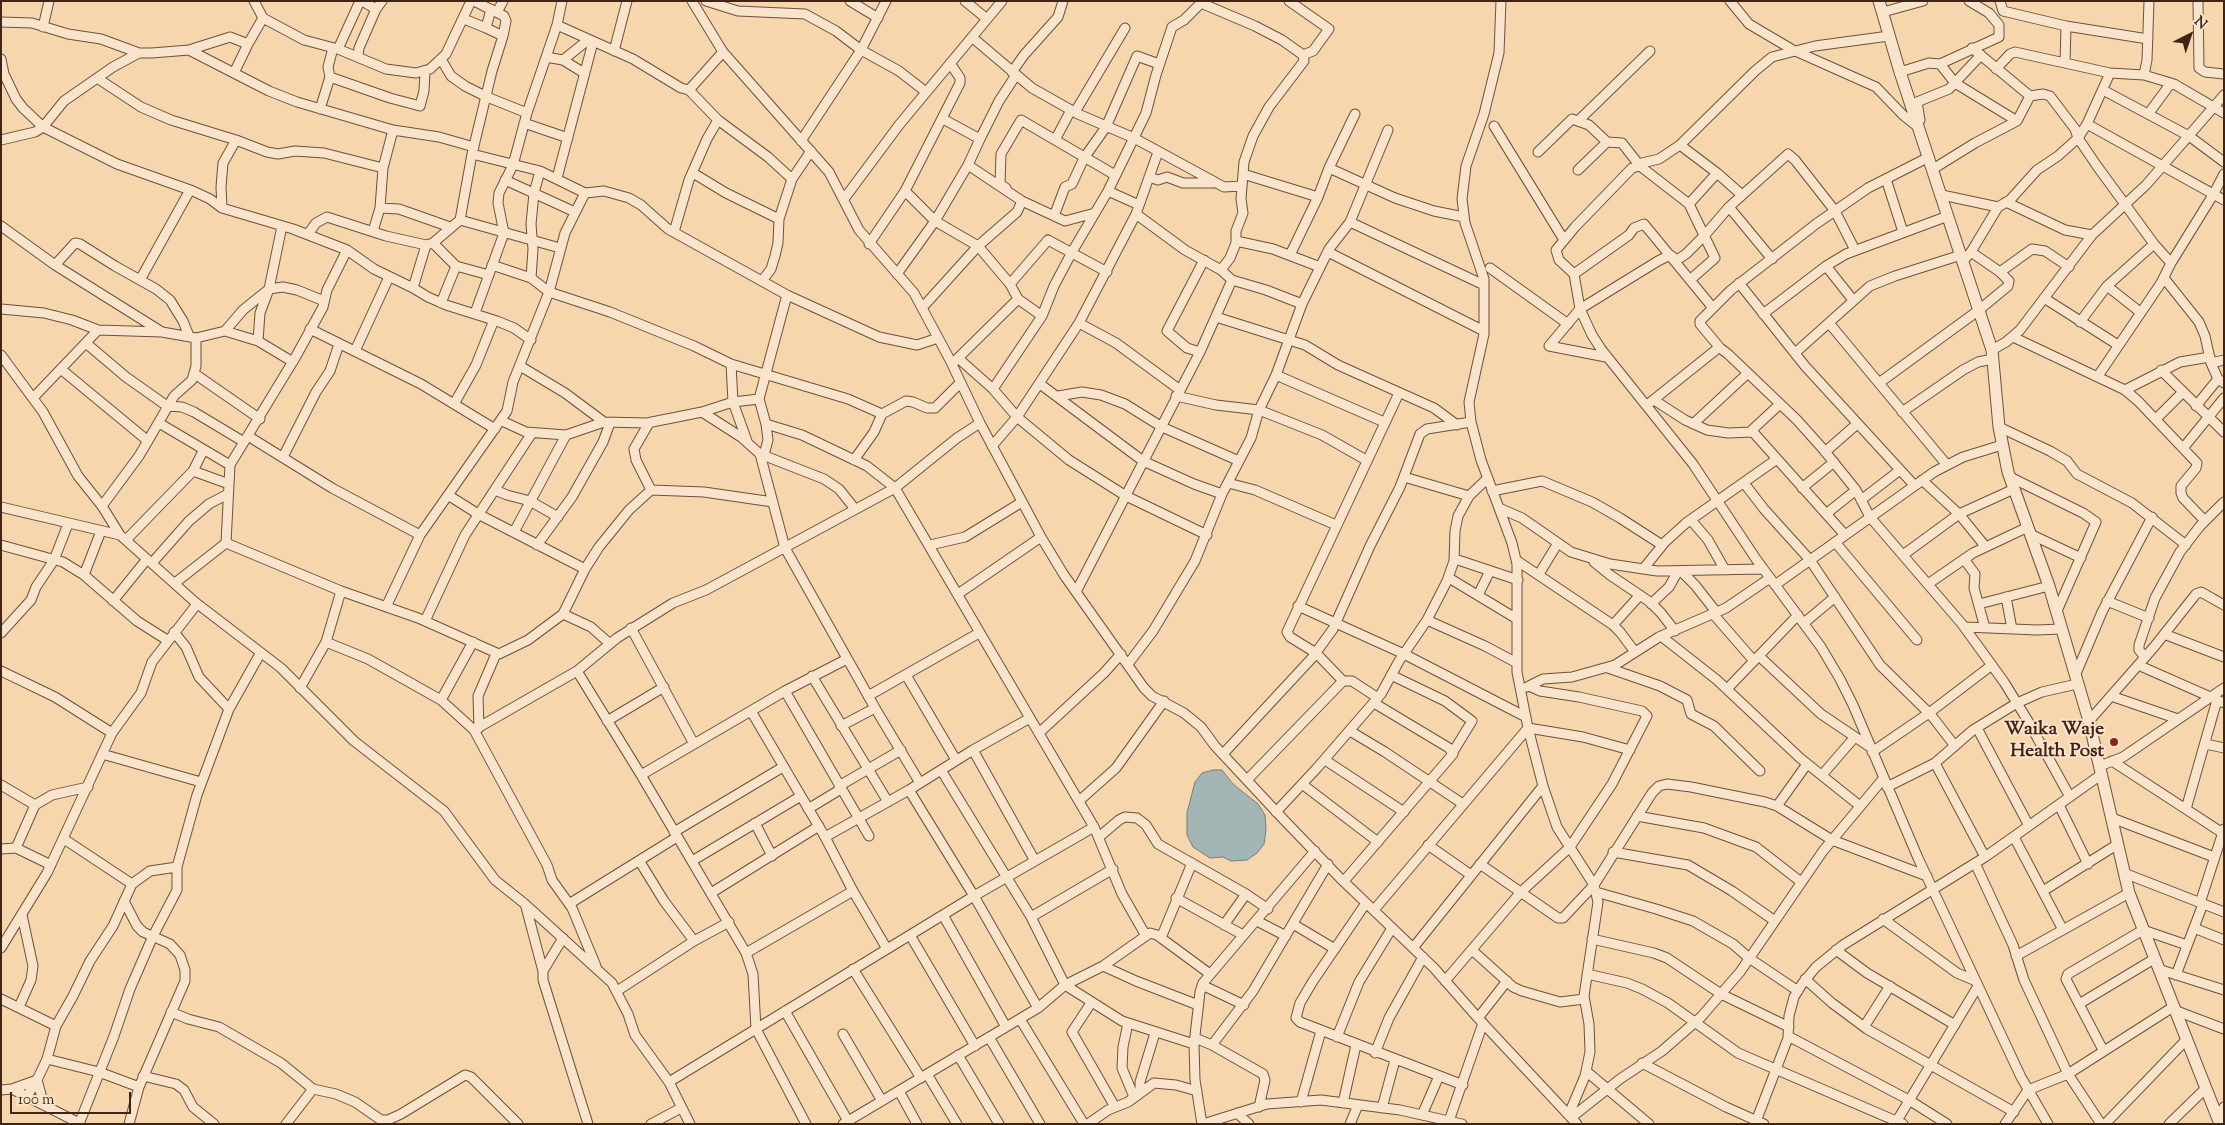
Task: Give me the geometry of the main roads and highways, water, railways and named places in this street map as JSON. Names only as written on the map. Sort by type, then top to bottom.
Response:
[{"type":"place","name":"Waika Waje Health Post","points":[[2114,742]]}]
